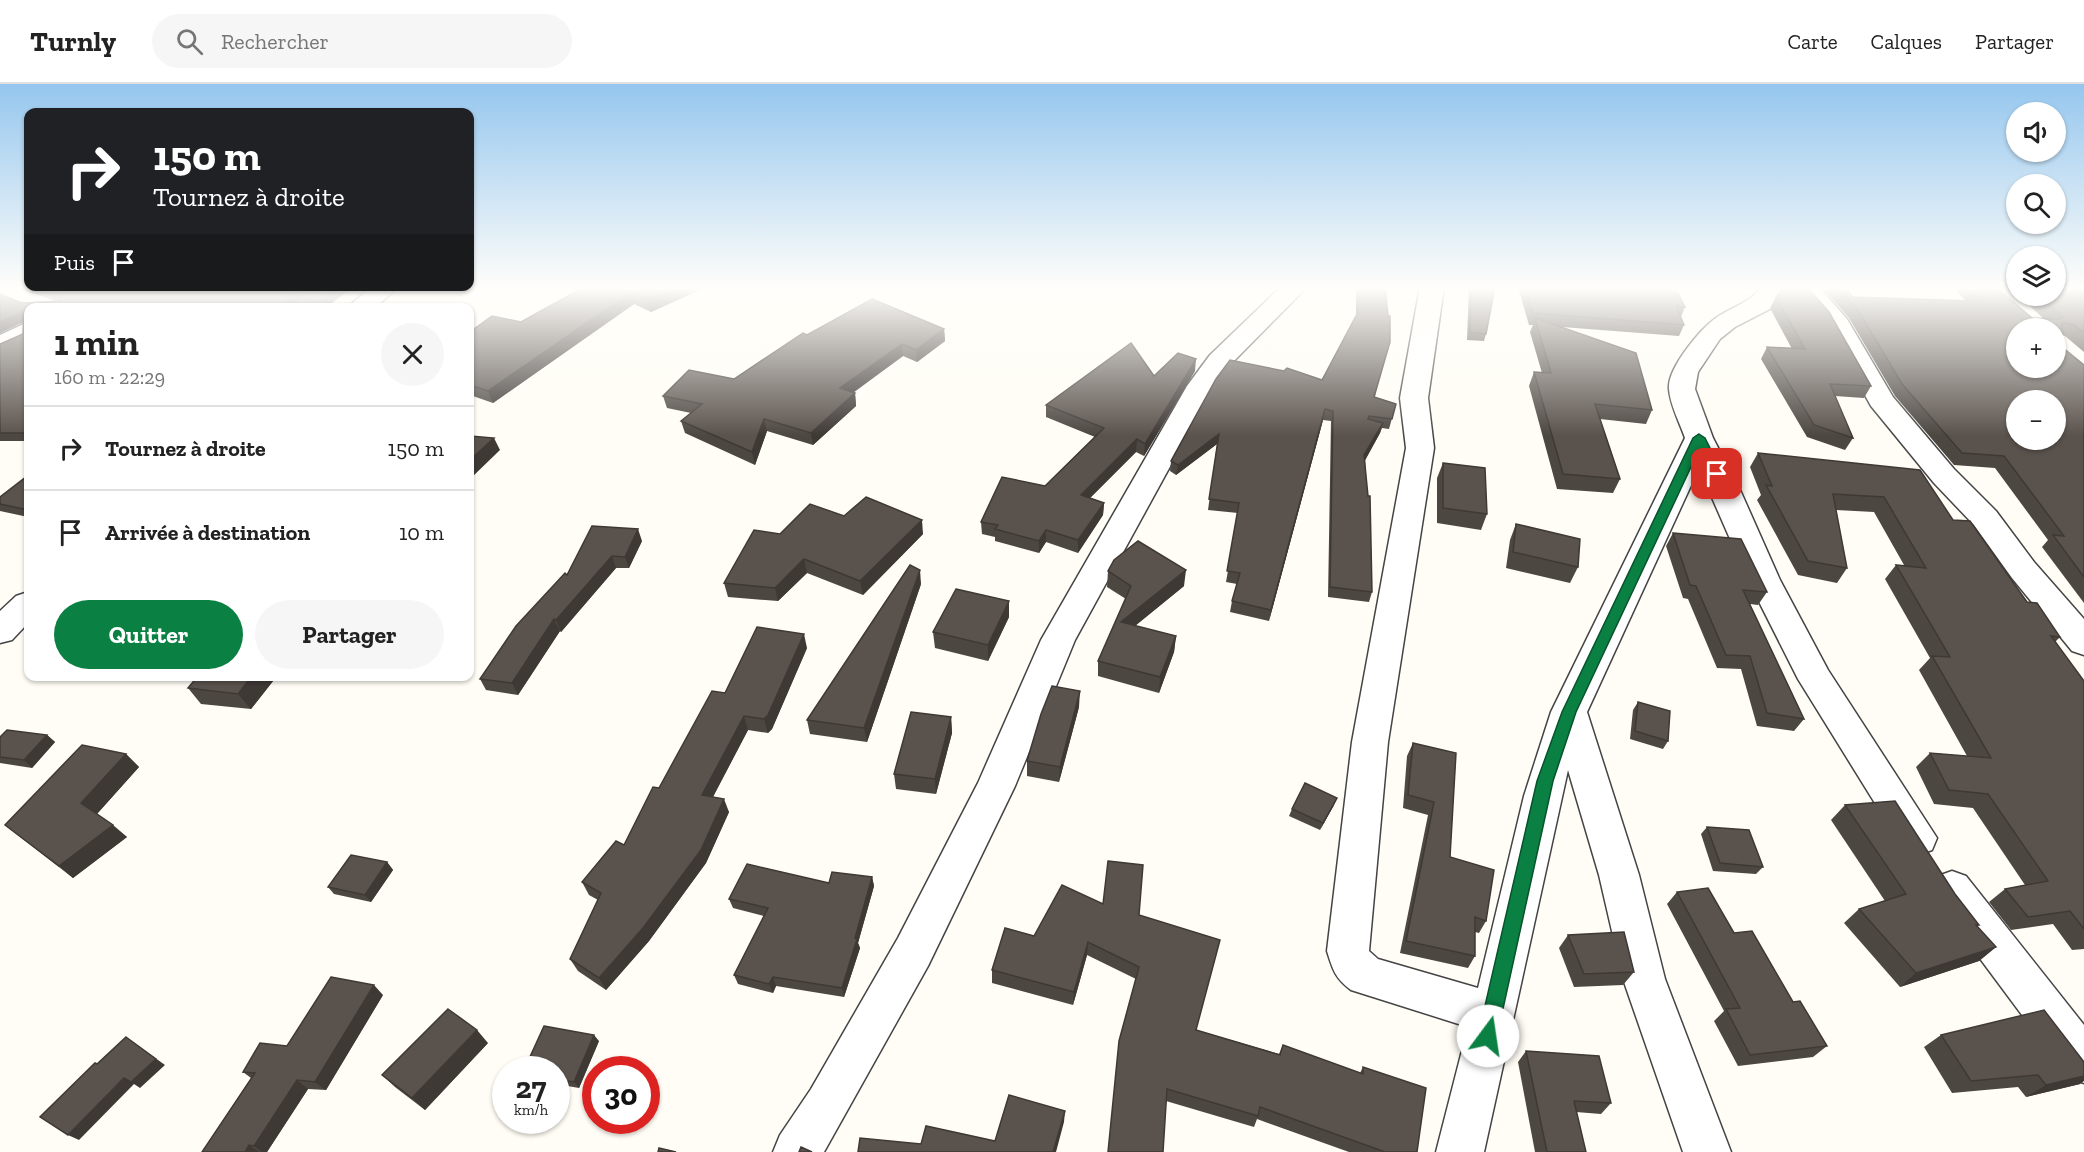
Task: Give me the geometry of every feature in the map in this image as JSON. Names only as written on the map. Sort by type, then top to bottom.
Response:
[{"type":"street","points":[[0,345],[15,337]]},
{"type":"street","points":[[796,1152],[827,1105],[914,952],[996,786],[1058,640],[1194,396],[1219,361],[1244,337]]},
{"type":"street","points":[[1424,337],[1414,398],[1420,448],[1371,732],[1348,951],[1353,966],[1366,976],[1493,1013]]},
{"type":"street","points":[[1709,337],[1685,372],[1682,389],[1699,438],[1726,492],[1764,580],[1815,680],[1955,894],[2084,1061]]},
{"type":"street","points":[[1845,337],[1881,400],[1944,476],[1985,518],[2023,570],[2084,642]]},
{"type":"street","points":[[1460,1152],[1545,781],[1569,712],[1699,438]]},
{"type":"street","points":[[0,631],[24,608]]},
{"type":"street","points":[[1569,712],[1616,865],[1644,979],[1707,1152]]},
{"type":"building","points":[[16,337],[24,337],[24,433],[0,433],[0,344]]},
{"type":"building","points":[[474,337],[566,337],[488,391],[474,386]]},
{"type":"building","points":[[797,337],[934,337],[916,350],[902,344],[840,388],[855,393],[811,433],[764,419],[752,452],[681,421],[702,404],[663,396],[689,370],[734,379]]},
{"type":"building","points":[[1345,337],[1390,337],[1374,397],[1396,404],[1392,419],[1369,416],[1368,419],[1383,423],[1364,455],[1368,496],[1370,496],[1372,592],[1330,587],[1333,411],[1325,409],[1271,610],[1232,601],[1240,573],[1227,571],[1239,503],[1209,499],[1219,434],[1178,465],[1171,461],[1216,379],[1230,360],[1284,371],[1287,368],[1322,380]]},
{"type":"building","points":[[1540,337],[1589,337],[1636,353],[1652,410],[1595,404],[1620,479],[1563,474],[1534,372],[1551,373]]},
{"type":"building","points":[[1798,337],[1843,337],[1871,386],[1830,384],[1853,438],[1814,425],[1767,347],[1805,349]]},
{"type":"building","points":[[1874,337],[2006,337],[2006,378],[2066,378],[2066,350],[2084,365],[2084,577],[2053,535],[2064,536],[2004,456],[1962,453],[1902,384]]},
{"type":"building","points":[[1131,343],[1154,376],[1178,353],[1196,359],[1145,444],[1137,439],[1081,495],[1104,503],[1078,540],[1046,530],[1039,541],[995,529],[998,525],[981,522],[1002,477],[1045,486],[1104,428],[1046,405]]},
{"type":"building","points":[[474,436],[494,438],[474,456]]},
{"type":"building","points":[[1758,453],[1920,470],[1953,520],[1970,521],[2027,602],[2037,603],[2060,637],[2051,636],[2084,681],[2084,929],[2070,911],[2028,917],[2005,889],[2048,881],[1988,794],[1949,790],[1930,753],[1991,758],[1932,656],[1950,657],[1896,565],[1926,568],[1884,497],[1833,494],[1847,568],[1808,561],[1766,485],[1772,486]]},
{"type":"building","points":[[1443,463],[1485,468],[1487,514],[1443,508]]},
{"type":"building","points":[[24,479],[24,509],[0,504],[0,497]]},
{"type":"building","points":[[866,497],[922,520],[860,581],[804,559],[775,588],[724,583],[754,530],[780,534],[810,504],[844,516]]},
{"type":"building","points":[[1516,524],[1580,539],[1578,567],[1513,552]]},
{"type":"building","points":[[592,526],[638,529],[625,557],[612,556],[556,620],[554,619],[512,683],[480,679],[516,626],[565,573],[567,575]]},
{"type":"building","points":[[1673,533],[1741,539],[1767,592],[1743,590],[1804,719],[1767,713],[1750,656],[1726,655],[1696,586],[1690,585]]},
{"type":"building","points":[[1138,541],[1186,570],[1121,622],[1176,636],[1160,677],[1098,661],[1131,586],[1108,571],[1114,560]]},
{"type":"building","points":[[910,565],[920,570],[864,728],[807,720]]},
{"type":"building","points":[[956,589],[1009,601],[988,645],[933,632]]},
{"type":"building","points":[[757,627],[804,634],[768,715],[764,719],[744,716],[702,795],[724,799],[701,850],[643,928],[599,978],[570,959],[601,893],[582,882],[616,841],[624,845],[653,787],[659,788],[712,691],[725,693]]},
{"type":"building","points":[[194,681],[248,681],[238,694],[188,688]]},
{"type":"building","points":[[1052,686],[1080,691],[1060,767],[1027,761]]},
{"type":"building","points":[[1638,702],[1670,711],[1668,741],[1635,731]]},
{"type":"building","points":[[911,712],[951,717],[935,779],[894,774]]},
{"type":"building","points":[[7,730],[47,735],[24,760],[0,757],[0,737]]},
{"type":"building","points":[[1413,743],[1456,753],[1450,857],[1494,870],[1486,921],[1475,917],[1475,956],[1406,941],[1434,802],[1408,795]]},
{"type":"building","points":[[82,745],[126,754],[81,803],[113,825],[59,866],[5,825]]},
{"type":"building","points":[[1305,783],[1337,798],[1323,823],[1292,809]]},
{"type":"building","points":[[1895,801],[1955,894],[1979,925],[1976,925],[1996,947],[1916,973],[1859,909],[1906,894],[1845,805]]},
{"type":"building","points":[[1707,827],[1749,830],[1763,867],[1720,863]]},
{"type":"building","points":[[351,855],[387,862],[365,895],[328,887]]},
{"type":"building","points":[[1108,861],[1143,865],[1139,915],[1220,940],[1196,1030],[1280,1055],[1283,1045],[1363,1074],[1363,1067],[1426,1088],[1417,1152],[1385,1152],[1260,1107],[1258,1116],[1167,1089],[1163,1152],[1108,1152],[1119,1041],[1139,967],[1088,942],[1074,992],[992,970],[1005,928],[1034,936],[1062,885],[1103,904]]},
{"type":"building","points":[[747,864],[829,883],[832,872],[872,877],[842,988],[773,977],[769,984],[734,975],[768,908],[729,899]]},
{"type":"building","points":[[1708,888],[1734,933],[1752,931],[1793,1002],[1800,1001],[1827,1046],[1750,1055],[1726,1009],[1740,1008],[1677,892]]},
{"type":"building","points":[[1624,932],[1634,972],[1584,974],[1568,935]]},
{"type":"building","points":[[331,977],[374,985],[315,1082],[297,1080],[254,1146],[249,1145],[245,1152],[202,1152],[255,1073],[243,1072],[260,1043],[287,1046]]},
{"type":"building","points":[[448,1009],[477,1030],[412,1098],[382,1075]]},
{"type":"building","points":[[2044,1010],[2084,1062],[2084,1076],[2046,1085],[2038,1075],[1971,1081],[1941,1035]]},
{"type":"building","points":[[544,1026],[594,1035],[585,1056],[582,1056],[582,1063],[574,1082],[570,1081],[570,1056],[530,1056]]},
{"type":"building","points":[[126,1037],[156,1059],[131,1082],[124,1078],[68,1135],[40,1117],[95,1063],[97,1064]]},
{"type":"building","points":[[1526,1051],[1599,1056],[1611,1103],[1574,1101],[1586,1152],[1547,1152]]},
{"type":"building","points":[[1009,1095],[1065,1111],[1053,1152],[858,1152],[860,1138],[921,1144],[926,1126],[995,1141]]},
{"type":"building","points":[[801,1147],[812,1152],[799,1152]]},
{"type":"building","points":[[659,1148],[676,1152],[658,1152]]},
{"type":"route","points":[[1488,1036],[1545,781],[1569,712],[1699,438],[1717,474]]}]
